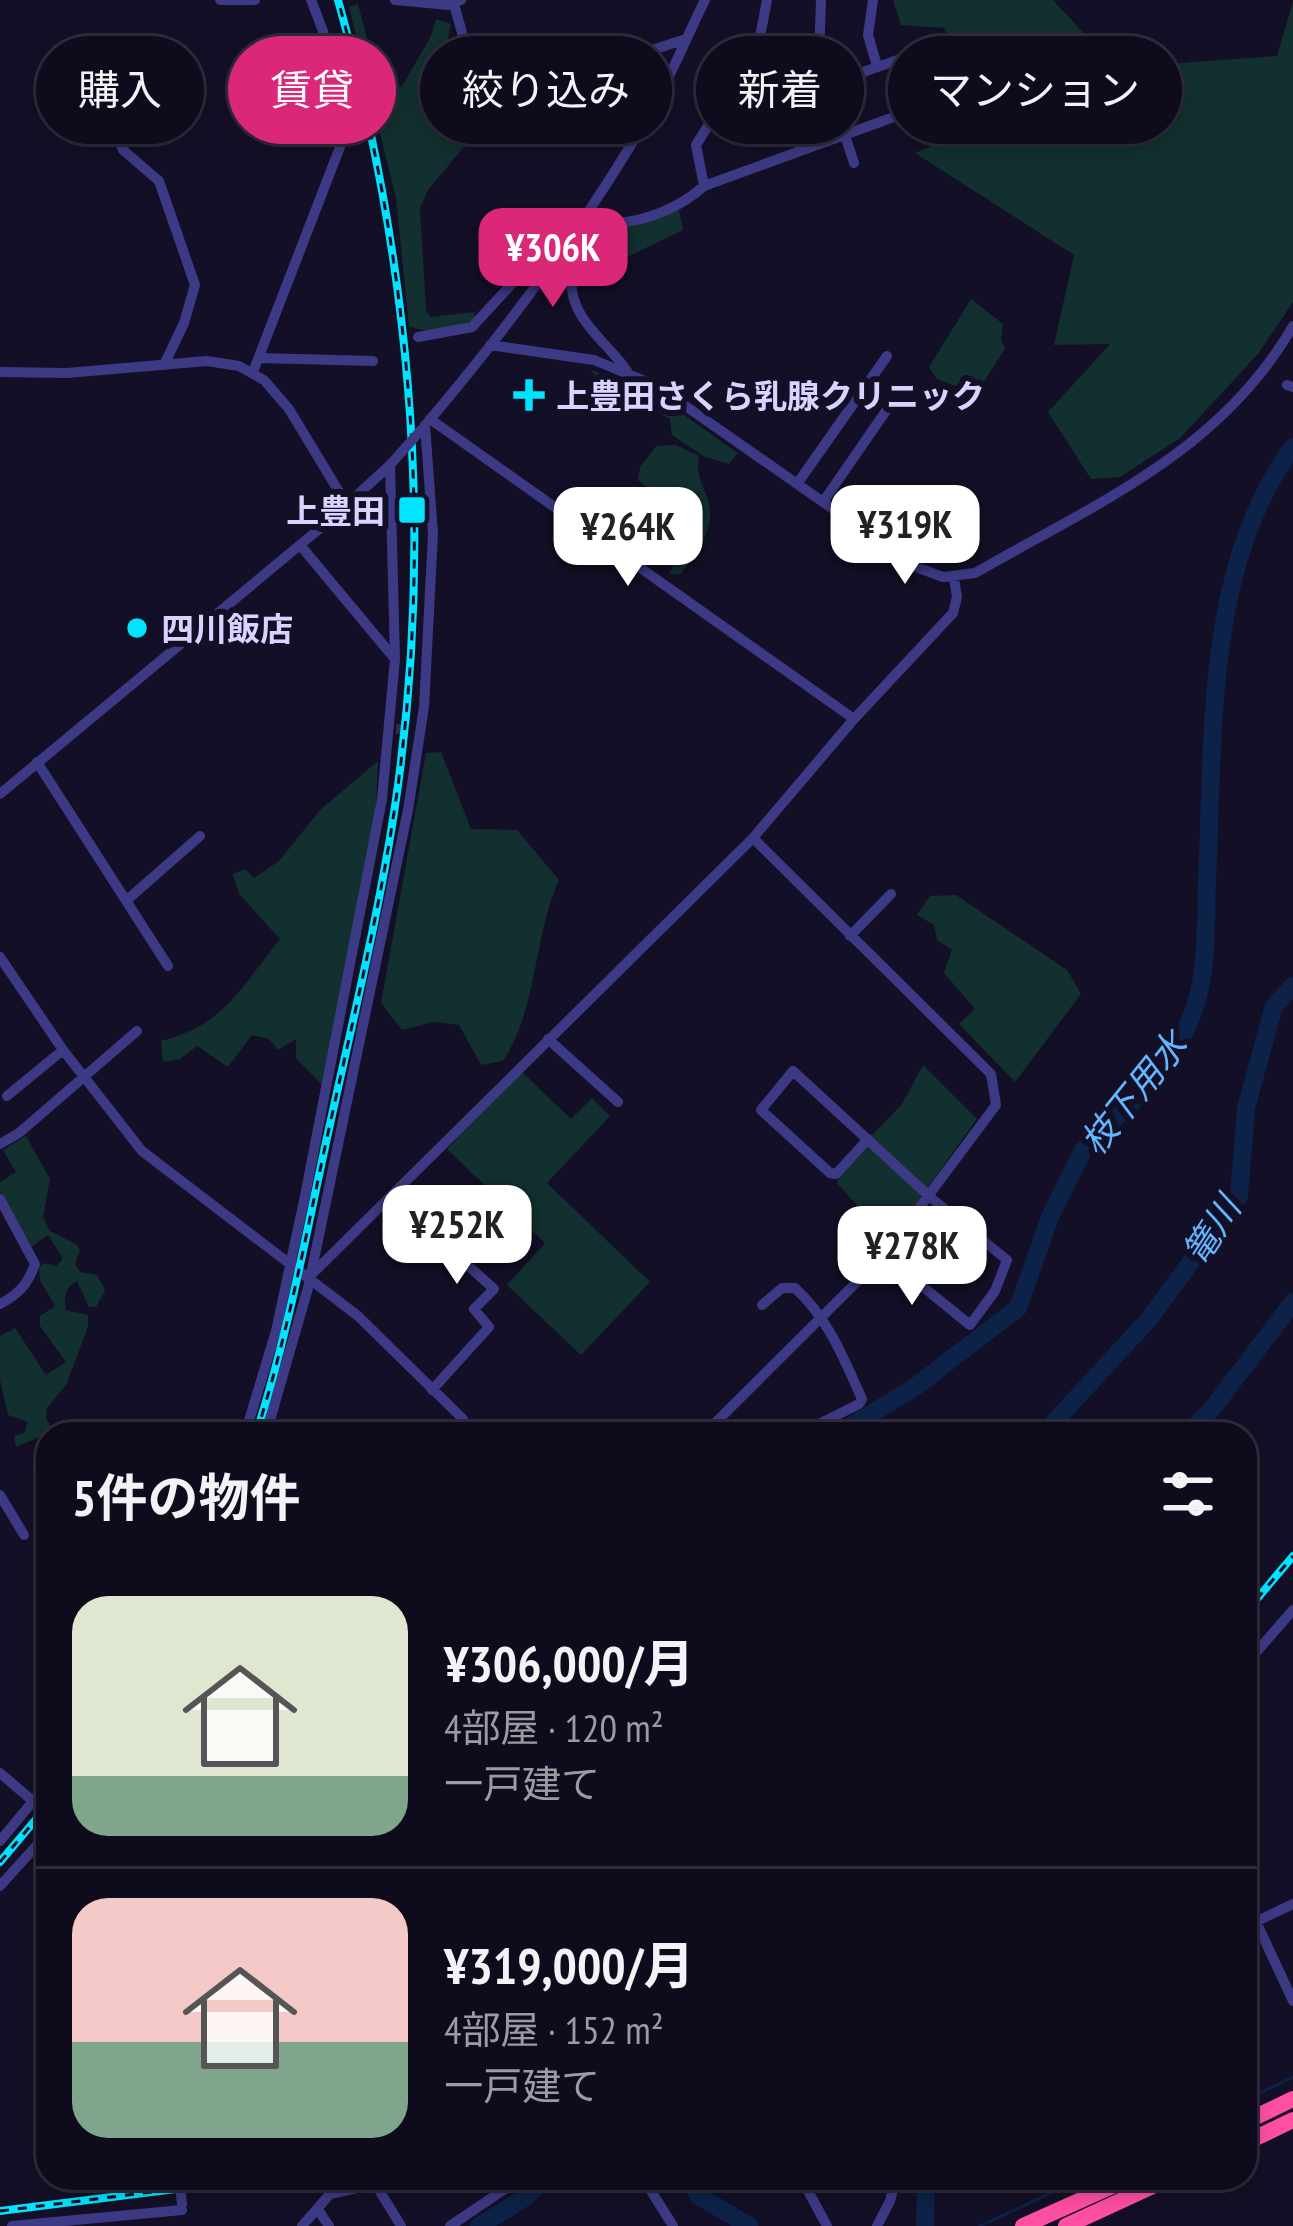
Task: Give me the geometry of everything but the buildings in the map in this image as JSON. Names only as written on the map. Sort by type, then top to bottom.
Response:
[{"type":"highway","points":[[1257,2116],[1293,2099]]},
{"type":"highway","points":[[1257,2137],[1293,2120]]},
{"type":"highway","points":[[1023,2226],[1103,2190]]},
{"type":"highway","points":[[1066,2226],[1144,2190]]},
{"type":"street","points":[[220,0],[255,0]]},
{"type":"street","points":[[253,372],[340,147],[341,100],[325,34],[311,0]]},
{"type":"street","points":[[395,0],[457,2],[473,76],[490,93],[513,95],[686,39]]},
{"type":"street","points":[[3,786],[300,545],[390,465],[490,345],[584,218],[646,120],[705,0]]},
{"type":"street","points":[[760,36],[767,0]]},
{"type":"street","points":[[817,36],[821,0]]},
{"type":"street","points":[[873,0],[868,35],[877,66]]},
{"type":"street","points":[[864,70],[888,62]]},
{"type":"street","points":[[121,144],[159,181],[195,285],[164,365]]},
{"type":"street","points":[[696,144],[704,186]]},
{"type":"street","points":[[418,337],[472,327],[569,223],[584,218],[625,222],[678,206],[704,186],[824,144]]},
{"type":"street","points":[[847,144],[854,163]]},
{"type":"street","points":[[584,218],[572,297],[585,322],[627,371]]},
{"type":"street","points":[[490,345],[580,357],[657,386],[916,567],[954,578],[975,572],[1075,519],[1160,465],[1236,406],[1293,326]]},
{"type":"street","points":[[1280,350],[1293,355]]},
{"type":"street","points":[[797,484],[887,356]]},
{"type":"street","points":[[260,358],[373,361]]},
{"type":"street","points":[[0,372],[67,374],[221,362],[253,372],[289,409],[347,505]]},
{"type":"street","points":[[823,502],[896,396],[868,383]]},
{"type":"street","points":[[426,424],[854,719]]},
{"type":"street","points":[[249,1422],[276,1331],[382,799],[404,730],[433,534],[426,424]]},
{"type":"street","points":[[269,1422],[309,1277],[408,810],[394,659],[390,465]]},
{"type":"street","points":[[300,545],[394,659]]},
{"type":"street","points":[[309,1277],[753,838],[953,613],[958,597],[954,578]]},
{"type":"street","points":[[37,762],[168,966]]},
{"type":"street","points":[[127,901],[200,836]]},
{"type":"street","points":[[716,1422],[884,1255],[996,1105],[995,1082],[753,838]]},
{"type":"street","points":[[850,936],[891,894]]},
{"type":"street","points":[[0,957],[63,1050],[142,1151],[358,1316],[462,1422]]},
{"type":"street","points":[[0,1144],[19,1133],[137,1031]]},
{"type":"street","points":[[548,1039],[618,1102]]},
{"type":"street","points":[[7,1096],[63,1050]]},
{"type":"street","points":[[868,1139],[836,1174],[830,1173],[761,1110],[794,1071],[868,1139],[930,1197],[1006,1256],[995,1291],[970,1325],[884,1255]]},
{"type":"street","points":[[391,1196],[494,1289],[474,1309],[489,1328],[432,1390]]},
{"type":"street","points":[[0,1199],[35,1264],[18,1294],[0,1304]]},
{"type":"street","points":[[762,1306],[776,1291],[795,1288],[823,1319],[862,1399],[824,1422]]},
{"type":"street","points":[[0,1495],[24,1535]]},
{"type":"street","points":[[1257,1651],[1293,1610]]},
{"type":"street","points":[[0,1773],[36,1805]]},
{"type":"street","points":[[0,1841],[36,1794]]},
{"type":"street","points":[[0,1886],[36,1846]]},
{"type":"street","points":[[1257,1922],[1293,1904]]},
{"type":"street","points":[[1257,1937],[1293,2001]]},
{"type":"street","points":[[176,2226],[182,2207],[180,2190]]},
{"type":"street","points":[[302,2226],[319,2211],[327,2190]]},
{"type":"street","points":[[379,2190],[401,2226]]},
{"type":"street","points":[[450,2226],[503,2190]]},
{"type":"street","points":[[649,2190],[667,2224]]},
{"type":"street","points":[[808,2190],[827,2226]]},
{"type":"street","points":[[877,2226],[893,2190]]},
{"type":"street","points":[[12,2226],[182,2207]]},
{"type":"street","points":[[319,2211],[329,2226]]},
{"type":"green space","points":[[893,0],[1053,0],[1086,36],[948,36],[944,28],[901,25]]},
{"type":"green space","points":[[1293,2],[1293,302],[1258,354],[1180,438],[1120,477],[1091,479],[1048,412],[1110,344],[1054,345],[1074,255],[915,153],[936,144],[1182,144],[1182,63],[1277,56]]},
{"type":"green space","points":[[358,4],[366,36],[356,36],[349,7]]},
{"type":"green space","points":[[436,19],[451,24],[448,36],[431,36]]},
{"type":"green space","points":[[420,55],[420,144],[466,144],[428,190],[420,209],[426,310],[430,317],[474,312],[475,319],[433,330],[409,326],[396,199],[383,144],[396,144],[396,88],[402,86]]},
{"type":"green space","points":[[679,210],[683,230],[627,257],[618,227]]},
{"type":"green space","points":[[971,299],[1003,324],[1005,349],[976,394],[937,379],[929,367]]},
{"type":"green space","points":[[591,370],[651,392],[738,453],[729,464],[705,457],[672,435],[670,419],[616,393]]},
{"type":"green space","points":[[676,445],[699,456],[698,471],[710,517],[705,537],[681,574],[669,574],[692,527],[638,480],[640,467],[656,446]]},
{"type":"green space","points":[[441,752],[471,829],[517,830],[559,880],[523,1019],[503,1061],[481,1065],[459,1025],[433,1022],[402,1030],[381,1003],[426,753]]},
{"type":"green space","points":[[378,761],[376,804],[323,1086],[296,1058],[296,1039],[278,1050],[269,1039],[252,1035],[228,1067],[197,1046],[180,1059],[163,1062],[161,1041],[216,1015],[280,939],[239,894],[233,874],[245,869],[254,878],[279,861],[320,810]]},
{"type":"green space","points":[[956,895],[1067,970],[1081,994],[1015,1082],[959,1024],[975,1009],[944,973],[952,950],[937,940],[934,925],[917,915],[930,896]]},
{"type":"green space","points":[[923,1065],[977,1119],[889,1241],[837,1183],[843,1166],[902,1104]]},
{"type":"green space","points":[[521,1071],[571,1119],[592,1098],[610,1116],[547,1183],[650,1282],[581,1355],[507,1285],[545,1243],[447,1149]]},
{"type":"green space","points":[[26,1136],[50,1179],[43,1217],[50,1231],[76,1244],[80,1250],[75,1264],[80,1272],[97,1275],[105,1290],[96,1307],[89,1307],[77,1281],[67,1290],[66,1310],[88,1315],[88,1327],[66,1385],[47,1408],[48,1422],[36,1422],[36,1439],[16,1447],[14,1436],[24,1433],[28,1422],[8,1415],[0,1380],[0,1336],[15,1328],[46,1375],[66,1362],[40,1326],[40,1316],[55,1306],[40,1280],[39,1267],[45,1263],[56,1266],[63,1259],[48,1235],[31,1247],[0,1191],[0,1182],[16,1172],[3,1150]]},
{"type":"waterway","name":"枝下用水","points":[[858,1422],[915,1387],[1018,1308],[1050,1217],[1083,1150],[1155,1077],[1188,1025],[1205,954],[1214,713],[1229,600],[1243,545],[1264,494],[1293,447]]},
{"type":"waterway","name":"篭川","points":[[1054,1422],[1150,1318],[1239,1196],[1246,1108],[1274,1006],[1293,986]]},
{"type":"waterway","points":[[1199,1422],[1293,1302]]},
{"type":"waterway","points":[[1257,2094],[1293,2077]]},
{"type":"waterway","name":"枝下用水","points":[[479,2226],[533,2190]]},
{"type":"waterway","name":"篭川","points":[[695,2190],[749,2226]]},
{"type":"waterway","points":[[925,2226],[926,2190]]},
{"type":"waterway","points":[[980,2226],[1057,2190]]},
{"type":"tunnel","points":[[396,729],[410,730]]},
{"type":"railway","points":[[260,1422],[289,1315],[377,909],[409,686],[414,488],[398,291],[382,193],[338,0]]},
{"type":"railway","points":[[1257,1599],[1293,1556]]},
{"type":"railway","points":[[0,1862],[36,1819]]},
{"type":"railway","points":[[0,2211],[167,2190]]},
{"type":"place","name":"上豊田さくら乳腺クリニック","points":[[529,395]]},
{"type":"place","name":"上豊田","points":[[412,510]]},
{"type":"place","name":"四川飯店","points":[[137,628]]}]
